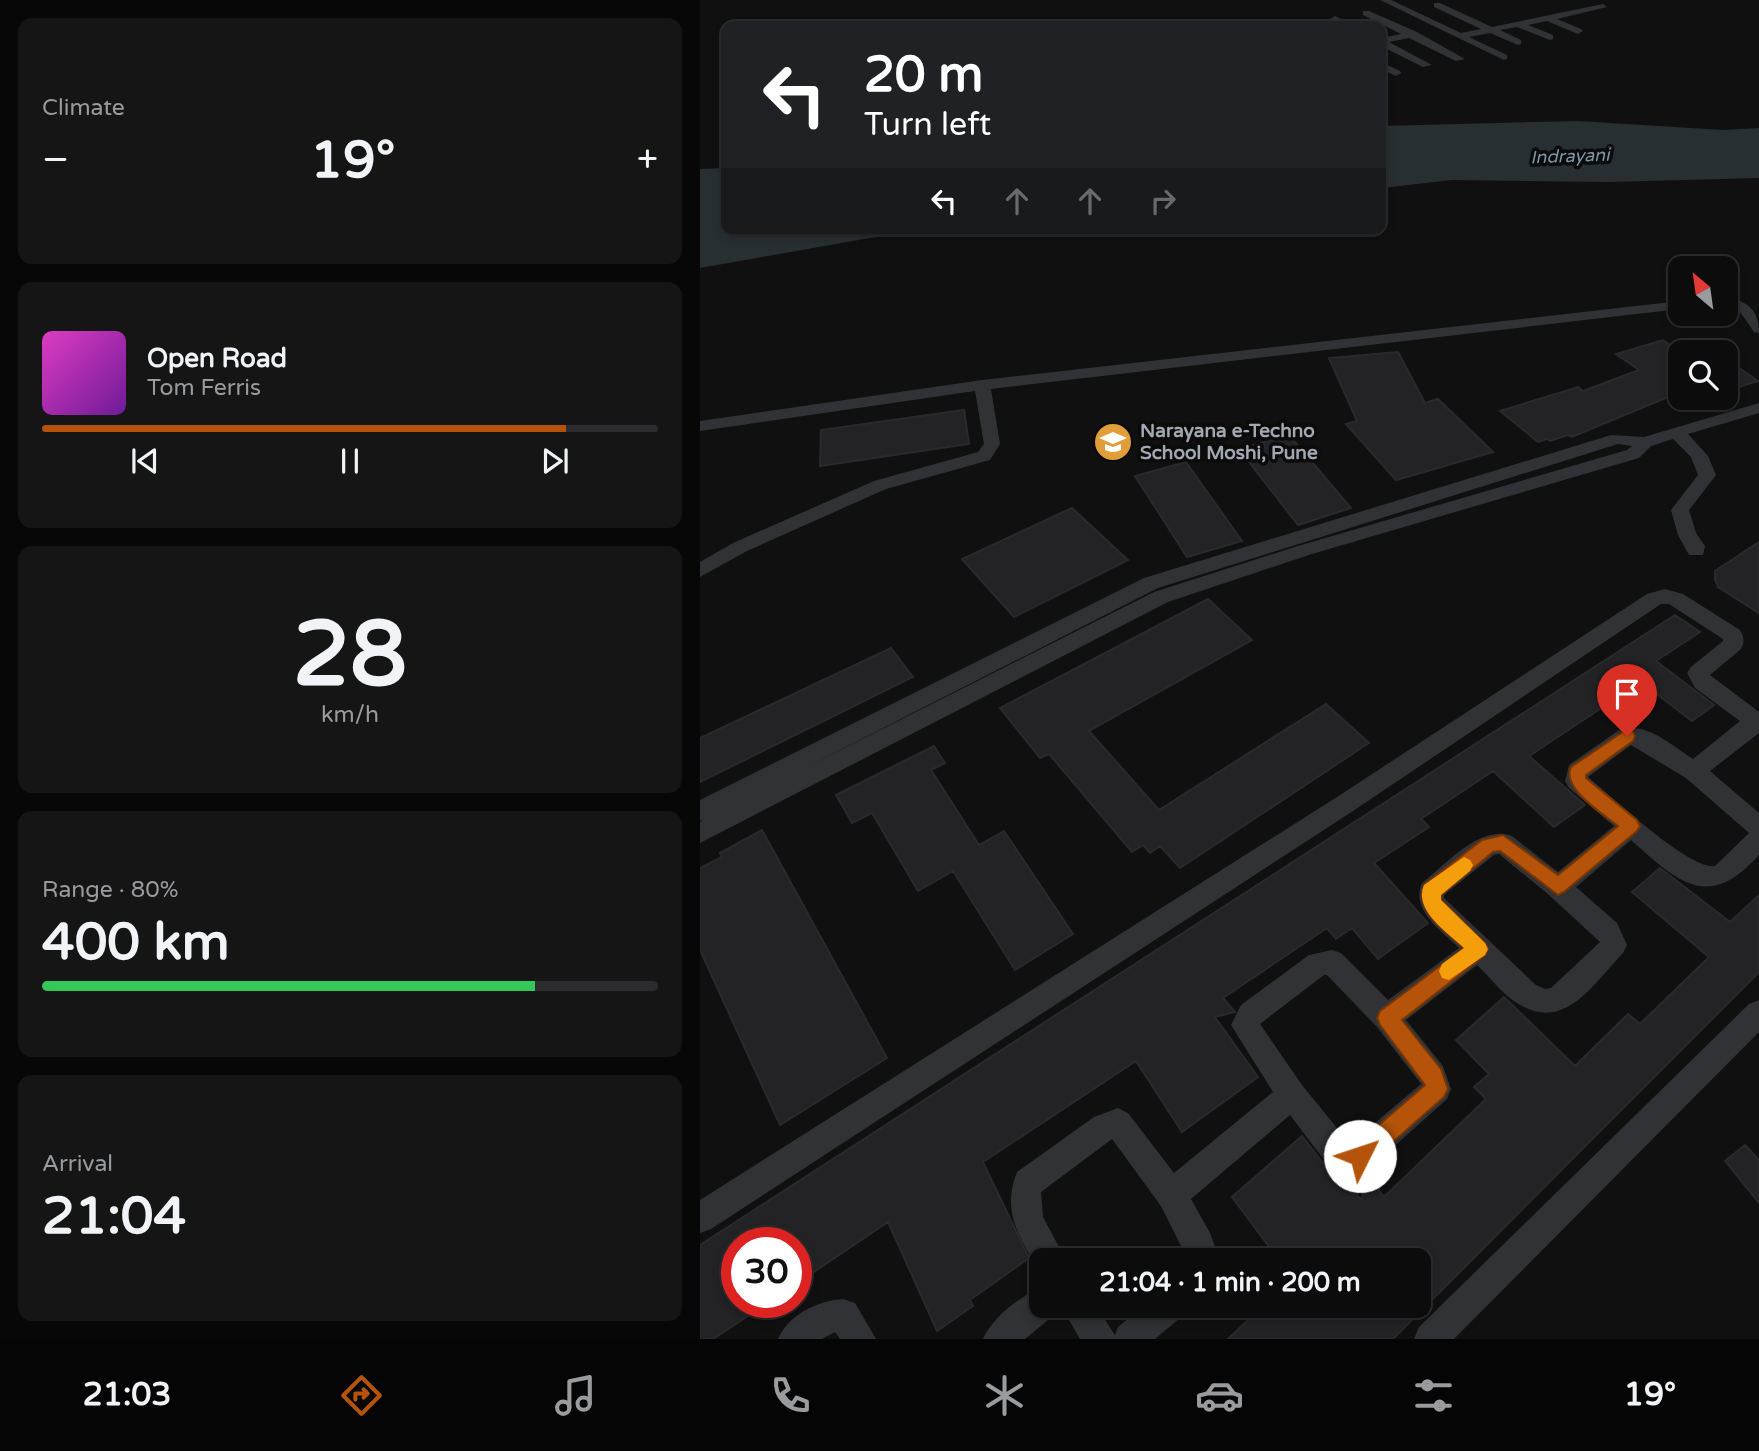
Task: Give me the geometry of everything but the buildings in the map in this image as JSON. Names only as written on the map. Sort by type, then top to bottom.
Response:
[{"type":"street","points":[[1384,0],[1504,57]]},
{"type":"street","points":[[1437,5],[1518,42]]},
{"type":"street","points":[[1460,36],[1603,7]]},
{"type":"street","points":[[1366,13],[1382,21]]},
{"type":"street","points":[[1547,18],[1578,31]]},
{"type":"street","points":[[1335,19],[1339,21]]},
{"type":"street","points":[[1386,23],[1460,59]]},
{"type":"street","points":[[1518,24],[1550,37]]},
{"type":"street","points":[[1386,41],[1444,28]]},
{"type":"street","points":[[1386,44],[1427,65]]},
{"type":"street","points":[[1386,68],[1396,73]]},
{"type":"street","points":[[1738,305],[1743,306],[1759,329]]},
{"type":"street","points":[[700,426],[982,385],[1668,306]]},
{"type":"street","points":[[700,570],[740,547],[880,485],[984,456],[992,444],[982,385]]},
{"type":"street","points":[[700,811],[1001,668],[1216,571],[1519,478],[1633,454],[1645,442],[1759,408]]},
{"type":"street","points":[[1675,432],[1704,460],[1707,475],[1680,510],[1687,535],[1696,546],[1696,551]]},
{"type":"street","points":[[700,1218],[1345,804],[1654,599],[1665,596],[1676,599],[1733,635],[1734,644],[1698,673],[1703,682],[1757,723],[1694,771]]},
{"type":"street","points":[[700,833],[1001,668]]},
{"type":"street","points":[[1759,827],[1694,771],[1639,736],[1627,736],[1577,772],[1577,781],[1692,875],[1709,879],[1719,876],[1759,839]]},
{"type":"street","points":[[1558,887],[1631,826]]},
{"type":"street","points":[[1503,843],[1608,931],[1614,945],[1558,1000],[1544,1002],[1526,994],[1478,949],[1432,903],[1431,891],[1489,845],[1503,843]]},
{"type":"street","points":[[1388,1018],[1478,949]]},
{"type":"street","points":[[1332,962],[1388,1018],[1433,1076],[1437,1089],[1360,1156],[1348,1158],[1339,1154],[1292,1095],[1245,1025],[1251,1014],[1318,964],[1332,962]]},
{"type":"street","points":[[1431,1339],[1759,1013]]},
{"type":"street","points":[[1172,1195],[1292,1095]]},
{"type":"street","points":[[1043,1248],[1026,1216],[1023,1195],[1028,1183],[1104,1126],[1118,1123],[1172,1195],[1200,1248]]},
{"type":"street","points":[[1000,1339],[1029,1314]]},
{"type":"street","points":[[795,1339],[824,1317],[843,1315],[859,1339]]},
{"type":"street","points":[[1085,1318],[1100,1339]]},
{"type":"street","points":[[1130,1339],[1154,1318]]},
{"type":"water","name":"Indrayani","points":[[1578,121],[1723,130],[1759,128],[1759,178],[1608,182],[1452,180],[1386,187],[1386,126]]},
{"type":"water","points":[[721,168],[721,235],[895,235],[700,268],[700,169]]},
{"type":"slow traffic","points":[[1449,971],[1478,949],[1432,903],[1431,891],[1464,865]]},
{"type":"place","name":"Narayana e-Techno School Moshi, Pune","points":[[1113,442]]},
{"type":"route","points":[[1360,1156],[1437,1089],[1433,1076],[1388,1018],[1478,949],[1432,903],[1431,891],[1489,845],[1503,843],[1558,887],[1631,826],[1577,781],[1577,772],[1627,736]]}]
